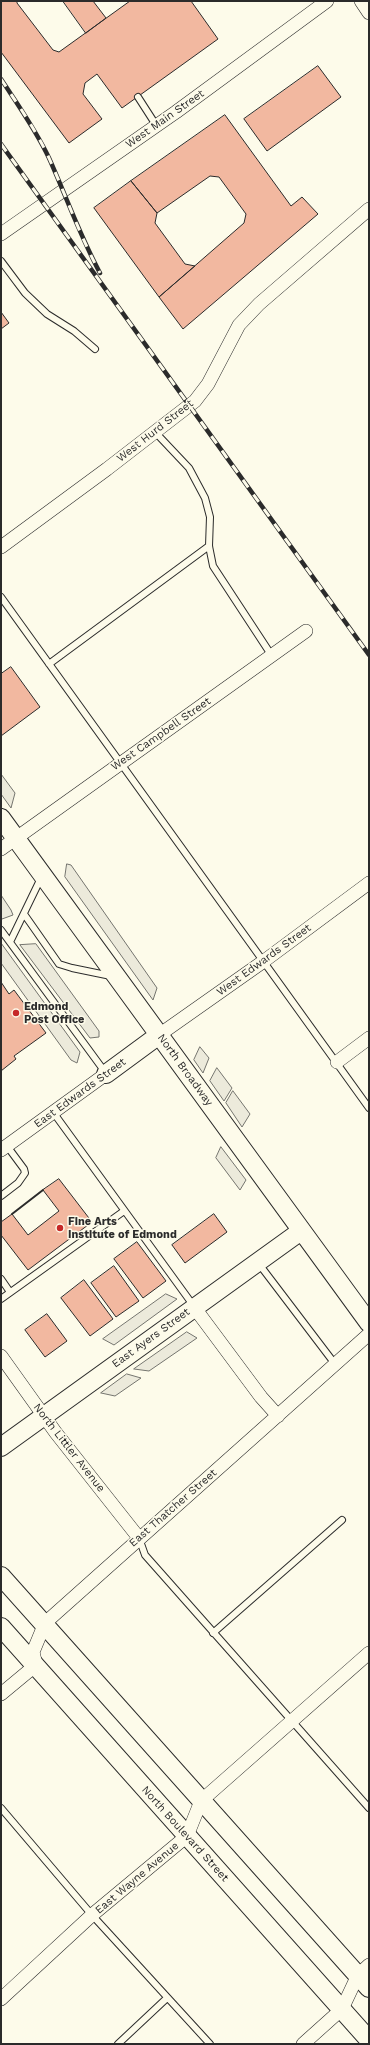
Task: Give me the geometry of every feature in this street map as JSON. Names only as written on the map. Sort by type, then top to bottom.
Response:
[{"type":"main road","name":"North Broadway","points":[[1,818],[369,1323]]},
{"type":"main road","name":"East Edwards Street","points":[[106,1074],[159,1035]]},
{"type":"main road","name":"East Ayers Street","points":[[1,1447],[301,1231]]},
{"type":"main road","points":[[1,1576],[45,1623],[201,1801],[365,1976]]},
{"type":"main road","name":"North Boulevard Street","points":[[1,1627],[369,2040]]},
{"type":"street","name":"West Main Street","points":[[1,234],[156,125],[326,1]]},
{"type":"street","points":[[361,1],[369,12]]},
{"type":"street","name":"West Hurd Street","points":[[1,547],[155,432],[201,394],[239,325],[259,304],[369,209]]},
{"type":"street","name":"West Campbell Street","points":[[1,849],[306,631]]},
{"type":"street","name":"West Edwards Street","points":[[159,1035],[264,961],[369,883]]},
{"type":"street","points":[[337,1062],[369,1038]]},
{"type":"street","name":"East Edwards Street","points":[[4,1148],[106,1074]]},
{"type":"street","points":[[194,1307],[261,1398],[278,1416]]},
{"type":"street","name":"East Thatcher Street","points":[[36,1665],[33,1652],[45,1623],[369,1334]]},
{"type":"street","name":"North Littler Avenue","points":[[1,1356],[44,1416],[139,1538]]},
{"type":"street","name":"East Wayne Avenue","points":[[1,1999],[92,1915],[187,1836],[201,1801],[292,1723],[369,1653]]},
{"type":"street","points":[[1,1694],[36,1665]]},
{"type":"street","points":[[303,2044],[342,2009],[365,1976]]},
{"type":"lane","points":[[138,97],[156,125]]},
{"type":"lane","points":[[1,261],[25,293],[47,314],[74,331],[96,349]]},
{"type":"lane","points":[[155,432],[189,468],[205,498],[210,518],[209,546],[212,566],[272,656]]},
{"type":"lane","points":[[49,664],[209,546]]},
{"type":"lane","points":[[1,597],[120,763],[135,781],[369,1108]]},
{"type":"lane","points":[[10,942],[43,875]]},
{"type":"lane","points":[[24,914],[59,964],[117,977]]},
{"type":"lane","points":[[1,930],[106,1074]]},
{"type":"lane","points":[[53,1112],[194,1307]]},
{"type":"lane","points":[[1,1196],[18,1183],[25,1173],[24,1169],[4,1148]]},
{"type":"lane","points":[[1,1299],[124,1211]]},
{"type":"lane","points":[[258,1262],[335,1364]]},
{"type":"lane","points":[[1,1279],[10,1292]]},
{"type":"lane","points":[[213,1633],[342,1520]]},
{"type":"lane","points":[[139,1538],[145,1555],[292,1723],[369,1808]]},
{"type":"lane","points":[[1,1808],[92,1915],[210,2044]]},
{"type":"lane","points":[[118,2044],[167,1998]]},
{"type":"shaded area","points":[[1,774],[15,793],[11,808],[1,794]]},
{"type":"shaded area","points":[[67,864],[71,865],[157,988],[153,1000],[65,877]]},
{"type":"shaded area","points":[[1,895],[13,915],[2,919],[1,917]]},
{"type":"shaded area","points":[[1,943],[80,1052],[77,1063],[71,1060],[1,963]]},
{"type":"shaded area","points":[[36,944],[99,1031],[99,1037],[90,1038],[20,945]]},
{"type":"shaded area","points":[[200,1047],[209,1058],[203,1073],[194,1060]]},
{"type":"shaded area","points":[[217,1068],[232,1088],[224,1101],[210,1081]]},
{"type":"shaded area","points":[[233,1091],[250,1114],[242,1127],[226,1103]]},
{"type":"shaded area","points":[[221,1147],[246,1180],[240,1190],[216,1158]]},
{"type":"shaded area","points":[[166,1294],[177,1299],[114,1345],[103,1339]]},
{"type":"shaded area","points":[[187,1332],[197,1338],[149,1371],[134,1369]]},
{"type":"shaded area","points":[[127,1374],[141,1378],[115,1396],[101,1393]]},
{"type":"building","points":[[1,1],[17,1],[53,50],[59,52],[130,1],[191,1],[218,39],[122,108],[97,74],[85,83],[83,94],[102,119],[69,143],[1,52]]},
{"type":"building","points":[[63,1],[93,1],[106,18],[86,33]]},
{"type":"building","points":[[318,66],[341,97],[267,151],[244,119]]},
{"type":"building","points":[[225,115],[291,206],[302,197],[318,214],[183,329],[159,297],[244,223],[246,214],[219,177],[210,176],[157,213],[131,181]]},
{"type":"building","points":[[131,181],[157,213],[155,223],[185,264],[195,266],[159,297],[94,208]]},
{"type":"building","points":[[1,312],[9,323],[1,329]]},
{"type":"building","points":[[11,667],[40,707],[1,736],[1,674]]},
{"type":"building","name":"Edmond Post Office","points":[[1,982],[9,994],[14,990],[46,1033],[14,1056],[16,1059],[1,1071]]},
{"type":"building","name":"Fine Arts Institute of Edmond","points":[[59,1179],[92,1222],[28,1270],[1,1235],[1,1222],[12,1214],[28,1235],[59,1211],[43,1190]]},
{"type":"building","points":[[214,1214],[227,1232],[185,1263],[172,1245]]},
{"type":"building","points":[[137,1242],[166,1281],[143,1298],[114,1259]]},
{"type":"building","points":[[114,1266],[139,1301],[116,1317],[91,1283]]},
{"type":"building","points":[[84,1280],[113,1319],[90,1336],[61,1298]]},
{"type":"building","points":[[47,1314],[67,1341],[45,1357],[25,1330]]},
{"type":"railway","points":[[1,79],[44,148],[73,216],[100,273]]},
{"type":"railway","points":[[1,144],[369,655]]},
{"type":"wall","points":[[12,1214],[43,1190]]},
{"type":"place","name":"Edmond Post Office","points":[[16,1013]]},
{"type":"place","name":"Fine Arts Institute of Edmond","points":[[60,1228]]}]
